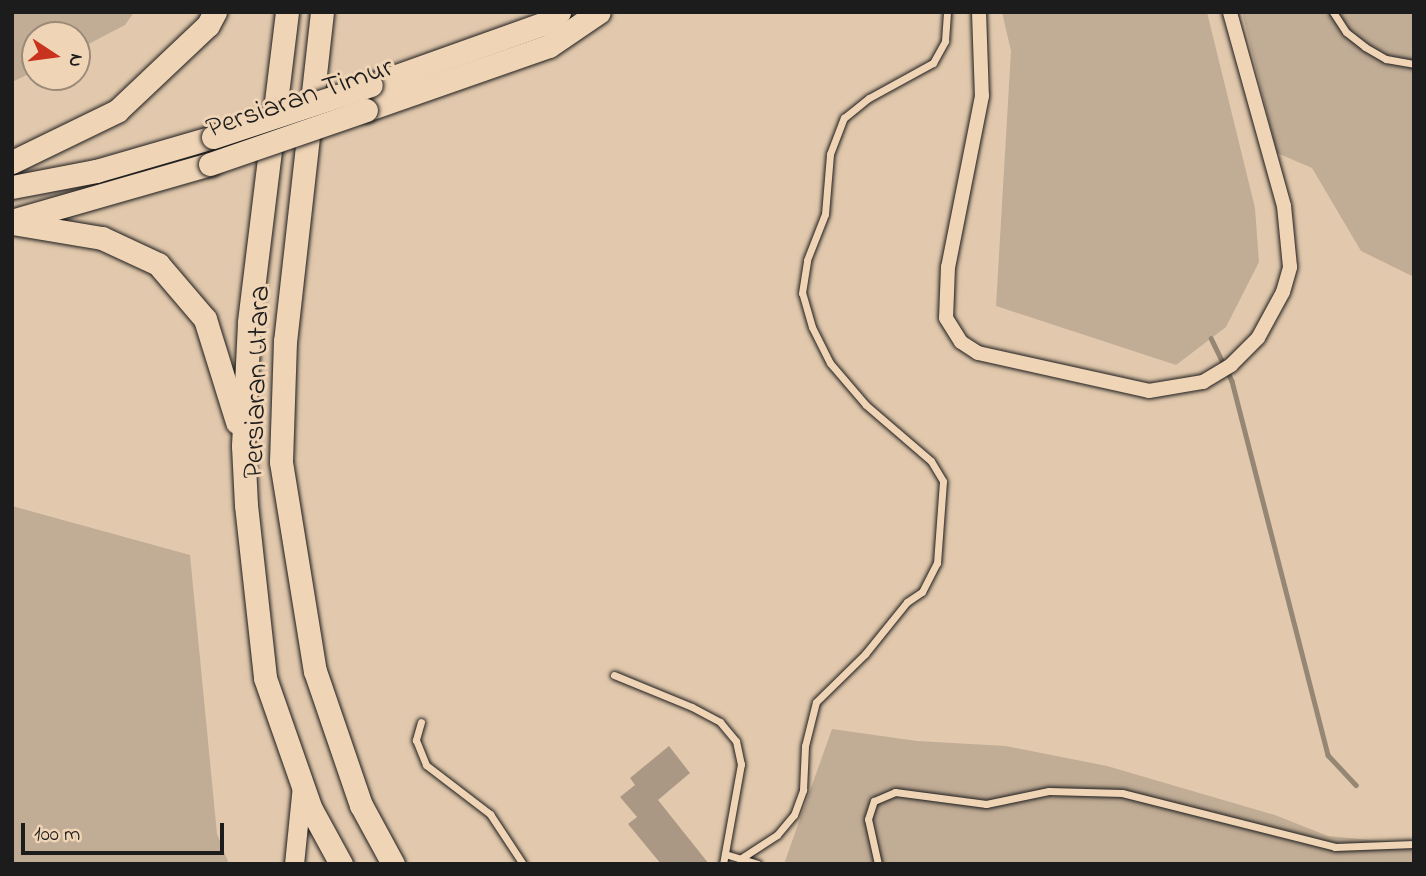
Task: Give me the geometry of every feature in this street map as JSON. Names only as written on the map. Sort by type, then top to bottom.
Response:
[{"type":"main road","points":[[12,162],[117,111],[208,25],[215,12]]},
{"type":"main road","name":"Persiaran Utara","points":[[287,12],[249,323],[243,446],[265,678],[302,785],[341,864]]},
{"type":"main road","name":"Persiaran Utara","points":[[322,12],[285,341],[281,462],[315,671],[361,805],[393,864]]},
{"type":"main road","name":"Persiaran Timur","points":[[12,187],[96,171],[213,137],[371,85],[548,22],[559,12]]},
{"type":"main road","name":"Persiaran Timur","points":[[12,222],[210,164],[550,46],[599,12]]},
{"type":"main road","points":[[12,222],[102,238],[158,264],[205,319],[221,358],[243,446]]},
{"type":"street","points":[[979,12],[982,96],[948,267],[943,298],[946,318],[961,342],[978,353],[1149,391],[1203,382],[1231,365],[1258,338],[1283,292],[1290,267],[1284,206],[1230,12]]},
{"type":"street","points":[[294,864],[302,785]]},
{"type":"lane","points":[[740,859],[777,835],[794,815],[803,790],[805,746],[816,702],[865,654],[906,602],[922,592],[937,563],[943,531],[943,481],[931,461],[866,405],[830,363],[802,293],[807,260],[825,214],[830,154],[844,118],[869,98],[933,63],[945,41],[947,12]]},
{"type":"lane","points":[[1334,12],[1346,32],[1365,47],[1386,59],[1414,64]]},
{"type":"lane","points":[[614,676],[692,707],[720,722],[736,741],[741,764],[723,864]]},
{"type":"lane","points":[[421,722],[416,740],[419,754],[434,773],[490,814],[523,864]]},
{"type":"lane","points":[[878,864],[868,819],[874,801],[895,792],[986,804],[1049,791],[1122,793],[1325,846],[1414,844]]},
{"type":"lane","points":[[725,854],[757,864]]},
{"type":"shaded area","points":[[12,12],[134,12],[125,25],[91,43],[91,21],[21,21],[21,78],[12,82]]},
{"type":"shaded area","points":[[1002,12],[1207,12],[1255,208],[1259,262],[1226,327],[1176,365],[996,306],[1011,51]]},
{"type":"shaded area","points":[[1242,12],[1414,12],[1414,277],[1361,251],[1312,168],[1277,153]]},
{"type":"shaded area","points":[[12,506],[190,555],[217,834],[229,864],[12,864]]},
{"type":"shaded area","points":[[832,729],[917,741],[1006,746],[1107,766],[1275,815],[1328,836],[1414,844],[1414,864],[784,864]]},
{"type":"building","points":[[669,746],[690,773],[658,800],[709,864],[661,864],[628,824],[637,817],[620,797],[635,785],[630,778]]},
{"type":"waterway","points":[[1211,338],[1232,381],[1328,755],[1356,785]]}]
